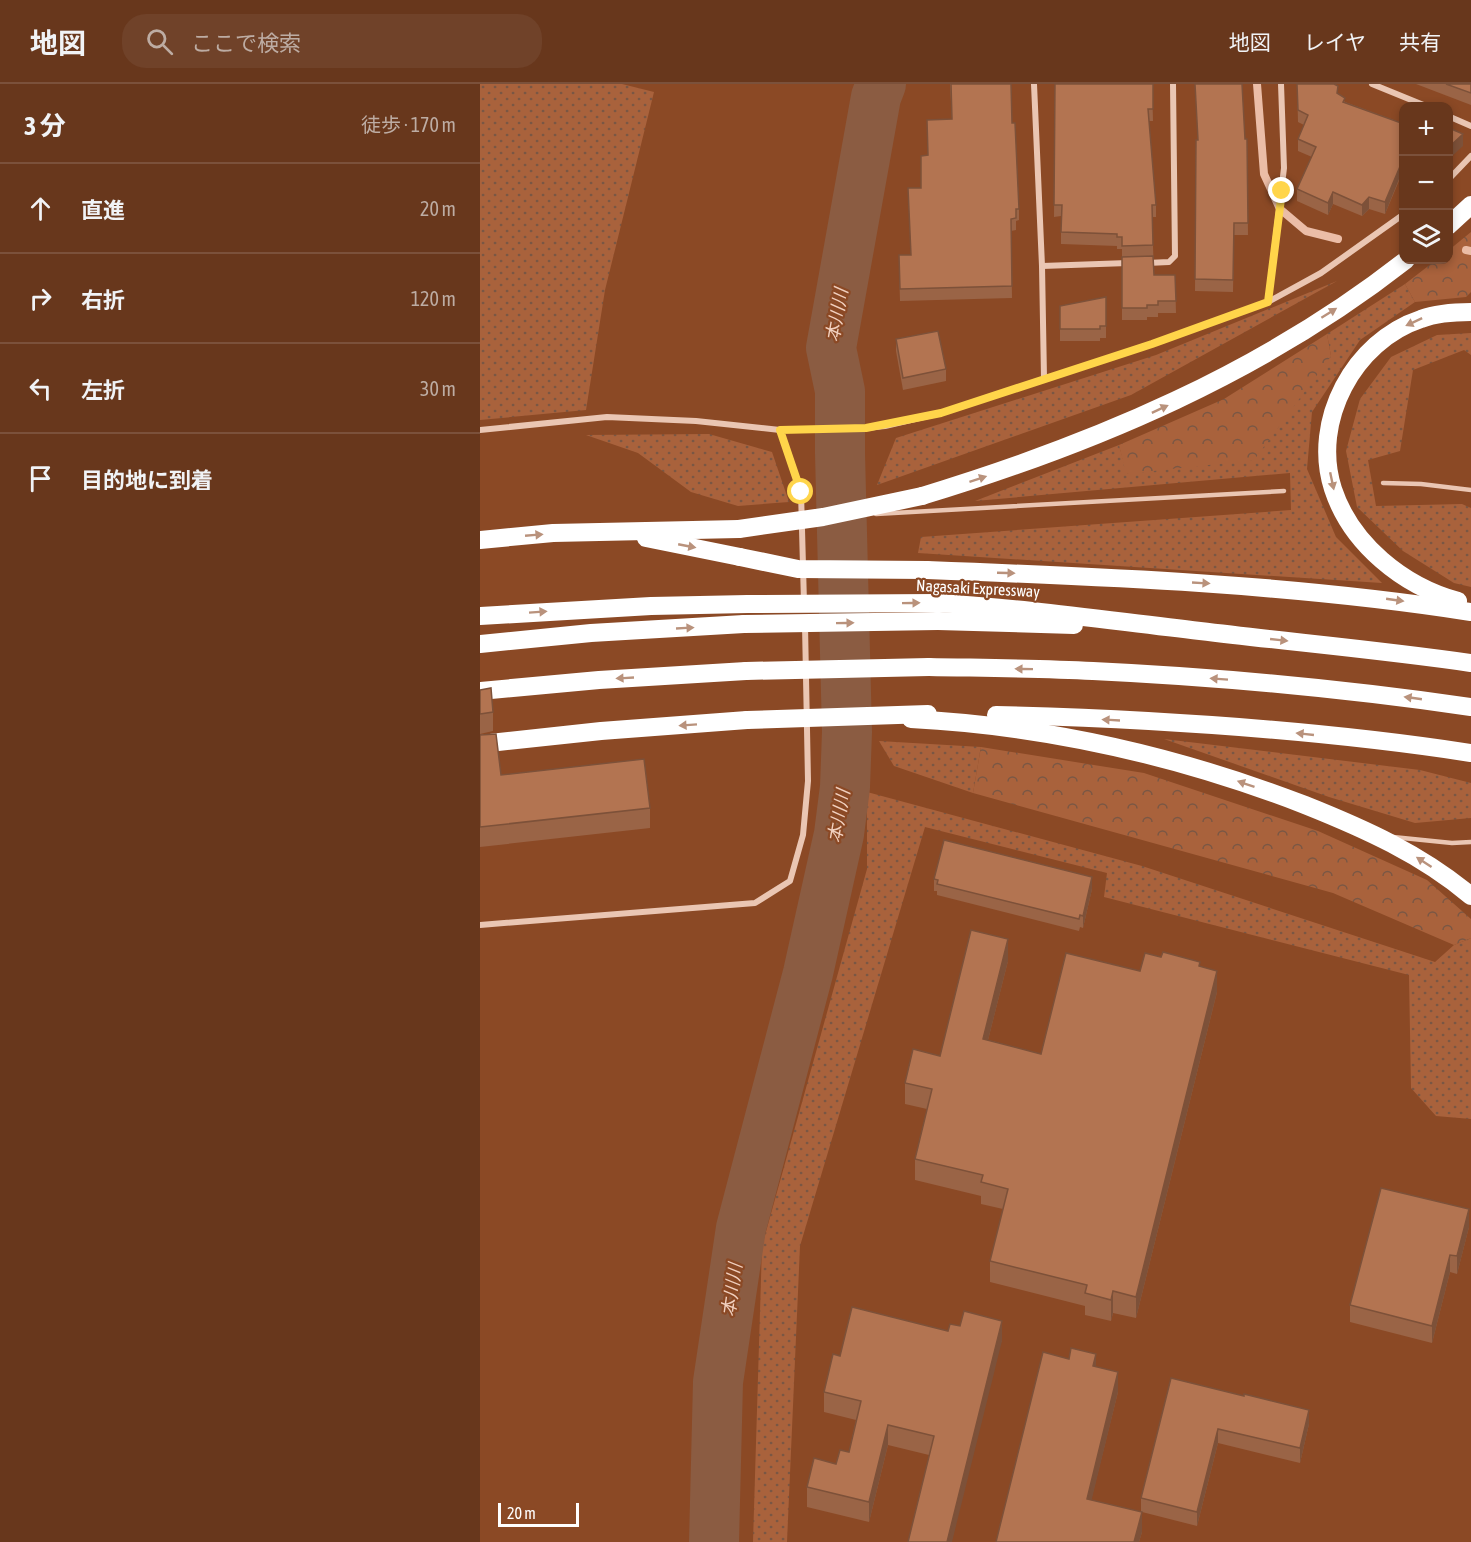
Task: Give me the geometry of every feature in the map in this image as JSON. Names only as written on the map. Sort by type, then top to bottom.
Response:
[{"type":"highway","points":[[1453,222],[1471,205]]},
{"type":"highway","points":[[480,540],[588,532],[739,529],[921,504],[1163,408],[1286,341],[1400,264]]},
{"type":"highway","points":[[1471,312],[1451,312],[1420,319],[1392,333],[1367,352],[1349,376],[1336,402],[1329,429],[1328,458],[1333,488],[1348,520],[1366,545],[1391,567],[1418,585],[1449,599],[1471,605]]},
{"type":"highway","points":[[588,532],[641,537],[798,569],[927,570],[1233,584],[1390,599],[1471,612]]},
{"type":"highway","name":"Nagasaki Expressway","points":[[480,616],[640,607],[938,603],[1062,613],[1200,632],[1389,651],[1471,663]]},
{"type":"highway","points":[[480,644],[591,633],[744,624],[938,621],[1200,632]]},
{"type":"highway","points":[[480,691],[599,680],[746,671],[929,667],[1092,671],[1249,681],[1383,694],[1471,707]]},
{"type":"highway","points":[[480,744],[601,731],[747,720],[858,716],[1038,716],[1176,723],[1364,740],[1471,753]]},
{"type":"highway","points":[[928,717],[1034,730],[1093,741],[1218,774],[1282,796],[1378,835],[1454,881],[1471,896]]},
{"type":"highway","points":[[1364,740],[1471,760]]},
{"type":"street","points":[[1034,84],[1042,266],[1044,378]]},
{"type":"street","points":[[1042,266],[1169,262],[1175,256],[1173,84]]},
{"type":"street","points":[[1268,302],[1284,168],[1281,84]]},
{"type":"street","points":[[1372,84],[1416,102]]},
{"type":"street","points":[[1453,118],[1471,126]]},
{"type":"street","points":[[1453,176],[1471,156]]},
{"type":"street","points":[[480,429],[607,417],[696,421],[780,430],[866,428],[941,413],[1152,344],[1268,302],[1321,273],[1399,218]]},
{"type":"street","points":[[780,430],[801,492],[804,607]]},
{"type":"street","points":[[480,925],[755,903],[790,881],[803,836],[808,781],[804,619]]},
{"type":"lane","points":[[1383,483],[1449,486],[1471,490]]},
{"type":"lane","points":[[921,504],[1284,491]]},
{"type":"lane","points":[[1378,835],[1471,843]]},
{"type":"green space","points":[[480,84],[622,84],[654,92],[605,290],[586,410],[480,420]]},
{"type":"green space","points":[[1471,232],[1471,292],[1466,297],[1415,302],[1405,284],[1431,264],[1453,264],[1453,247]]},
{"type":"green space","points":[[1337,281],[1131,395],[877,485],[896,438],[1156,355]]},
{"type":"green space","points":[[1405,284],[1415,302],[1360,340],[1312,412],[1307,469],[1336,537],[1382,583],[918,553],[921,537],[1291,510],[1290,473],[975,501],[1119,445],[1127,474],[1331,356],[1327,334]]},
{"type":"green space","points":[[1471,333],[1471,355],[1464,350],[1413,370],[1400,451],[1368,460],[1376,506],[1462,504],[1471,508],[1471,587],[1454,583],[1403,551],[1357,507],[1346,451],[1360,399],[1391,357],[1437,335]]},
{"type":"green space","points":[[1327,334],[1331,356],[1254,460],[1126,474],[1119,445],[1224,399]]},
{"type":"green space","points":[[709,434],[772,452],[789,502],[738,506],[691,492],[638,453],[586,435]]},
{"type":"green space","points":[[1164,739],[1420,770],[1471,783],[1471,818],[1415,823],[1329,797]]},
{"type":"green space","points":[[879,741],[981,747],[973,793],[894,766]]},
{"type":"green space","points":[[981,747],[1144,773],[1318,831],[1427,880],[1471,919],[1471,938],[1454,945],[1333,893],[973,793]]},
{"type":"green space","points":[[867,792],[1142,866],[1435,962],[1454,945],[1471,938],[1471,1119],[1436,1116],[1411,1088],[1409,975],[1104,897],[1107,873],[925,827],[800,1246],[787,1542],[753,1542],[762,1246],[867,869]]},
{"type":"building","points":[[951,84],[1011,84],[1019,209],[1016,209],[1016,218],[1011,219],[1012,286],[900,289],[899,255],[911,255],[908,188],[921,188],[921,156],[928,155],[927,120],[952,119]]},
{"type":"building","points":[[1055,84],[1153,84],[1153,109],[1148,109],[1156,205],[1152,205],[1153,245],[1122,246],[1122,237],[1117,237],[1117,234],[1061,232],[1062,205],[1054,205]]},
{"type":"building","points":[[1195,84],[1242,84],[1245,139],[1247,139],[1248,223],[1234,223],[1233,280],[1195,279],[1196,140],[1198,140]]},
{"type":"building","points":[[1297,84],[1334,84],[1338,86],[1337,93],[1345,98],[1343,102],[1399,122],[1399,169],[1385,202],[1369,197],[1362,205],[1333,192],[1328,203],[1297,189],[1316,147],[1298,139],[1308,115],[1298,110]]},
{"type":"building","points":[[1446,84],[1471,84],[1471,93]]},
{"type":"building","points":[[1453,130],[1463,134],[1453,143]]},
{"type":"building","points":[[1153,256],[1154,275],[1175,275],[1176,301],[1158,301],[1158,305],[1147,305],[1147,308],[1122,308],[1122,257]]},
{"type":"building","points":[[1106,297],[1106,326],[1100,326],[1100,329],[1060,329],[1060,306]]},
{"type":"building","points":[[938,331],[946,369],[903,378],[896,339]]},
{"type":"building","points":[[491,688],[493,712],[480,714],[480,690]]},
{"type":"building","points":[[496,734],[501,775],[644,759],[650,808],[480,827],[480,735]]},
{"type":"building","points":[[944,840],[1092,877],[1083,916],[1080,915],[1079,919],[937,884],[938,880],[934,879]]},
{"type":"building","points":[[971,930],[1008,939],[983,1039],[1041,1054],[1066,953],[1140,971],[1145,953],[1161,957],[1163,952],[1200,962],[1199,966],[1217,971],[1136,1297],[1113,1291],[1111,1300],[1085,1293],[1087,1285],[990,1261],[1008,1189],[981,1182],[983,1175],[915,1159],[932,1089],[905,1083],[913,1049],[940,1056]]},
{"type":"building","points":[[1381,1188],[1469,1209],[1457,1256],[1450,1255],[1432,1326],[1350,1305]]},
{"type":"building","points":[[852,1307],[948,1331],[950,1324],[960,1326],[964,1311],[1002,1321],[947,1542],[908,1542],[934,1436],[888,1425],[869,1502],[807,1487],[814,1458],[836,1464],[840,1450],[849,1452],[861,1401],[824,1392],[833,1354],[840,1356]]},
{"type":"building","points":[[1071,1348],[1096,1354],[1093,1366],[1118,1372],[1087,1499],[1142,1512],[1134,1542],[996,1542],[1043,1352],[1069,1359]]},
{"type":"building","points":[[1171,1378],[1309,1410],[1300,1448],[1218,1429],[1197,1512],[1141,1498]]},
{"type":"waterway","name":"本川川","points":[[714,1542],[718,1382],[741,1228],[808,973],[839,834],[845,787],[847,732],[840,391],[831,348],[876,97],[881,84]]},
{"type":"waterway","points":[[1257,84],[1264,174],[1280,209],[1306,231],[1338,239]]},
{"type":"waterway","points":[[1466,250],[1471,251]]},
{"type":"route","points":[[801,492],[780,430],[885,426],[941,413],[1152,344],[1268,302],[1282,191]]}]
